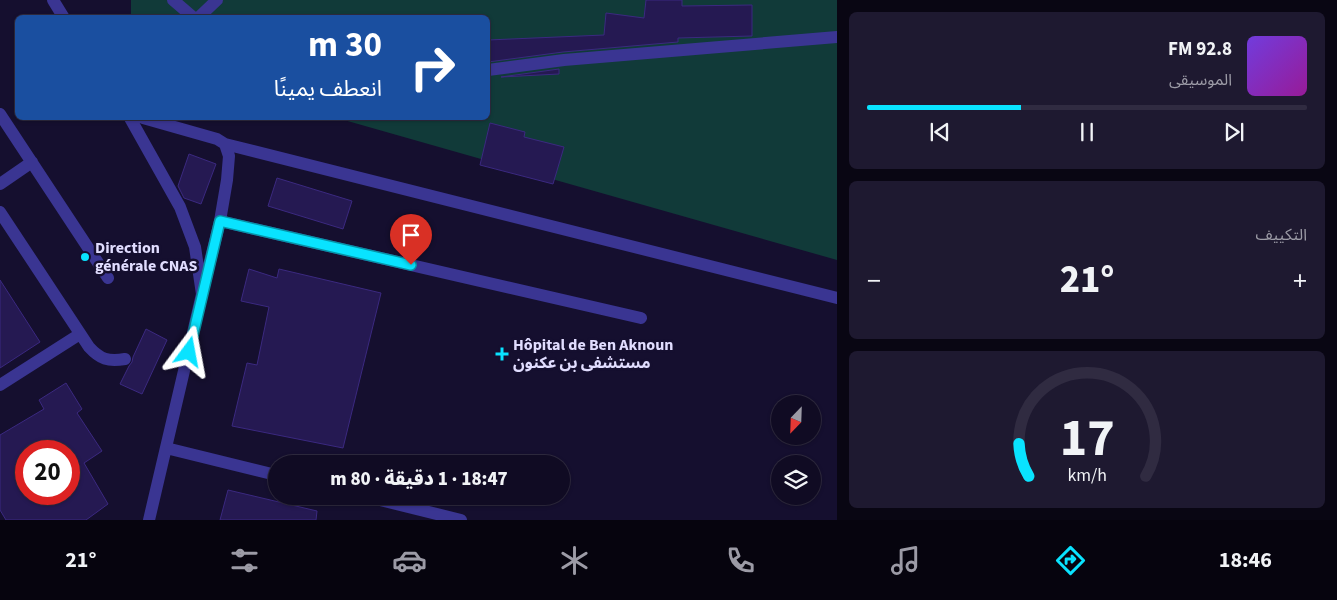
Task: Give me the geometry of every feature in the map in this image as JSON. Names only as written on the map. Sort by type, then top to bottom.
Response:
[{"type":"street","points":[[52,0],[62,15]]},
{"type":"street","points":[[173,0],[190,15]]},
{"type":"street","points":[[201,15],[217,0]]},
{"type":"street","points":[[490,70],[564,60],[837,38]]},
{"type":"street","points":[[0,114],[108,278]]},
{"type":"street","points":[[131,120],[180,208],[195,246],[202,294]]},
{"type":"street","points":[[150,120],[217,139],[225,144],[837,298]]},
{"type":"street","points":[[149,520],[220,221],[229,156],[225,144]]},
{"type":"street","points":[[0,184],[32,162]]},
{"type":"street","points":[[0,212],[89,347],[96,355],[105,359],[125,359]]},
{"type":"street","points":[[220,221],[641,318]]},
{"type":"street","points":[[0,385],[80,334]]},
{"type":"street","points":[[166,448],[268,473]]},
{"type":"street","points":[[400,505],[461,520]]},
{"type":"green space","points":[[131,0],[837,0],[837,260],[344,120],[490,120],[490,15],[131,15]]},
{"type":"building","points":[[646,0],[682,0],[682,6],[752,5],[752,36],[678,38],[678,42],[563,52],[490,62],[490,40],[604,35],[606,13],[644,18]]},
{"type":"building","points":[[559,69],[559,74],[501,77]]},
{"type":"building","points":[[490,123],[525,132],[524,137],[564,147],[553,184],[480,165]]},
{"type":"building","points":[[189,154],[216,164],[201,204],[184,198],[178,186]]},
{"type":"building","points":[[277,178],[352,201],[343,229],[268,206]]},
{"type":"building","points":[[249,269],[277,278],[279,269],[381,293],[343,448],[232,426],[247,363],[257,365],[269,307],[241,301]]},
{"type":"building","points":[[0,280],[40,342],[0,368]]},
{"type":"building","points":[[146,329],[167,340],[142,394],[120,384]]},
{"type":"building","points":[[66,383],[82,409],[77,413],[102,451],[84,463],[108,504],[86,520],[6,520],[0,510],[0,435],[44,409],[39,400]]},
{"type":"building","points":[[228,490],[268,499],[268,505],[292,505],[317,511],[316,520],[220,520]]},
{"type":"place","name":"Direction générale CNAS","points":[[85,257]]},
{"type":"place","name":"Hôpital de Ben Aknoun مستشفى بن عكنون","points":[[502,354]]},
{"type":"route","points":[[189,352],[220,221],[411,265]]}]
